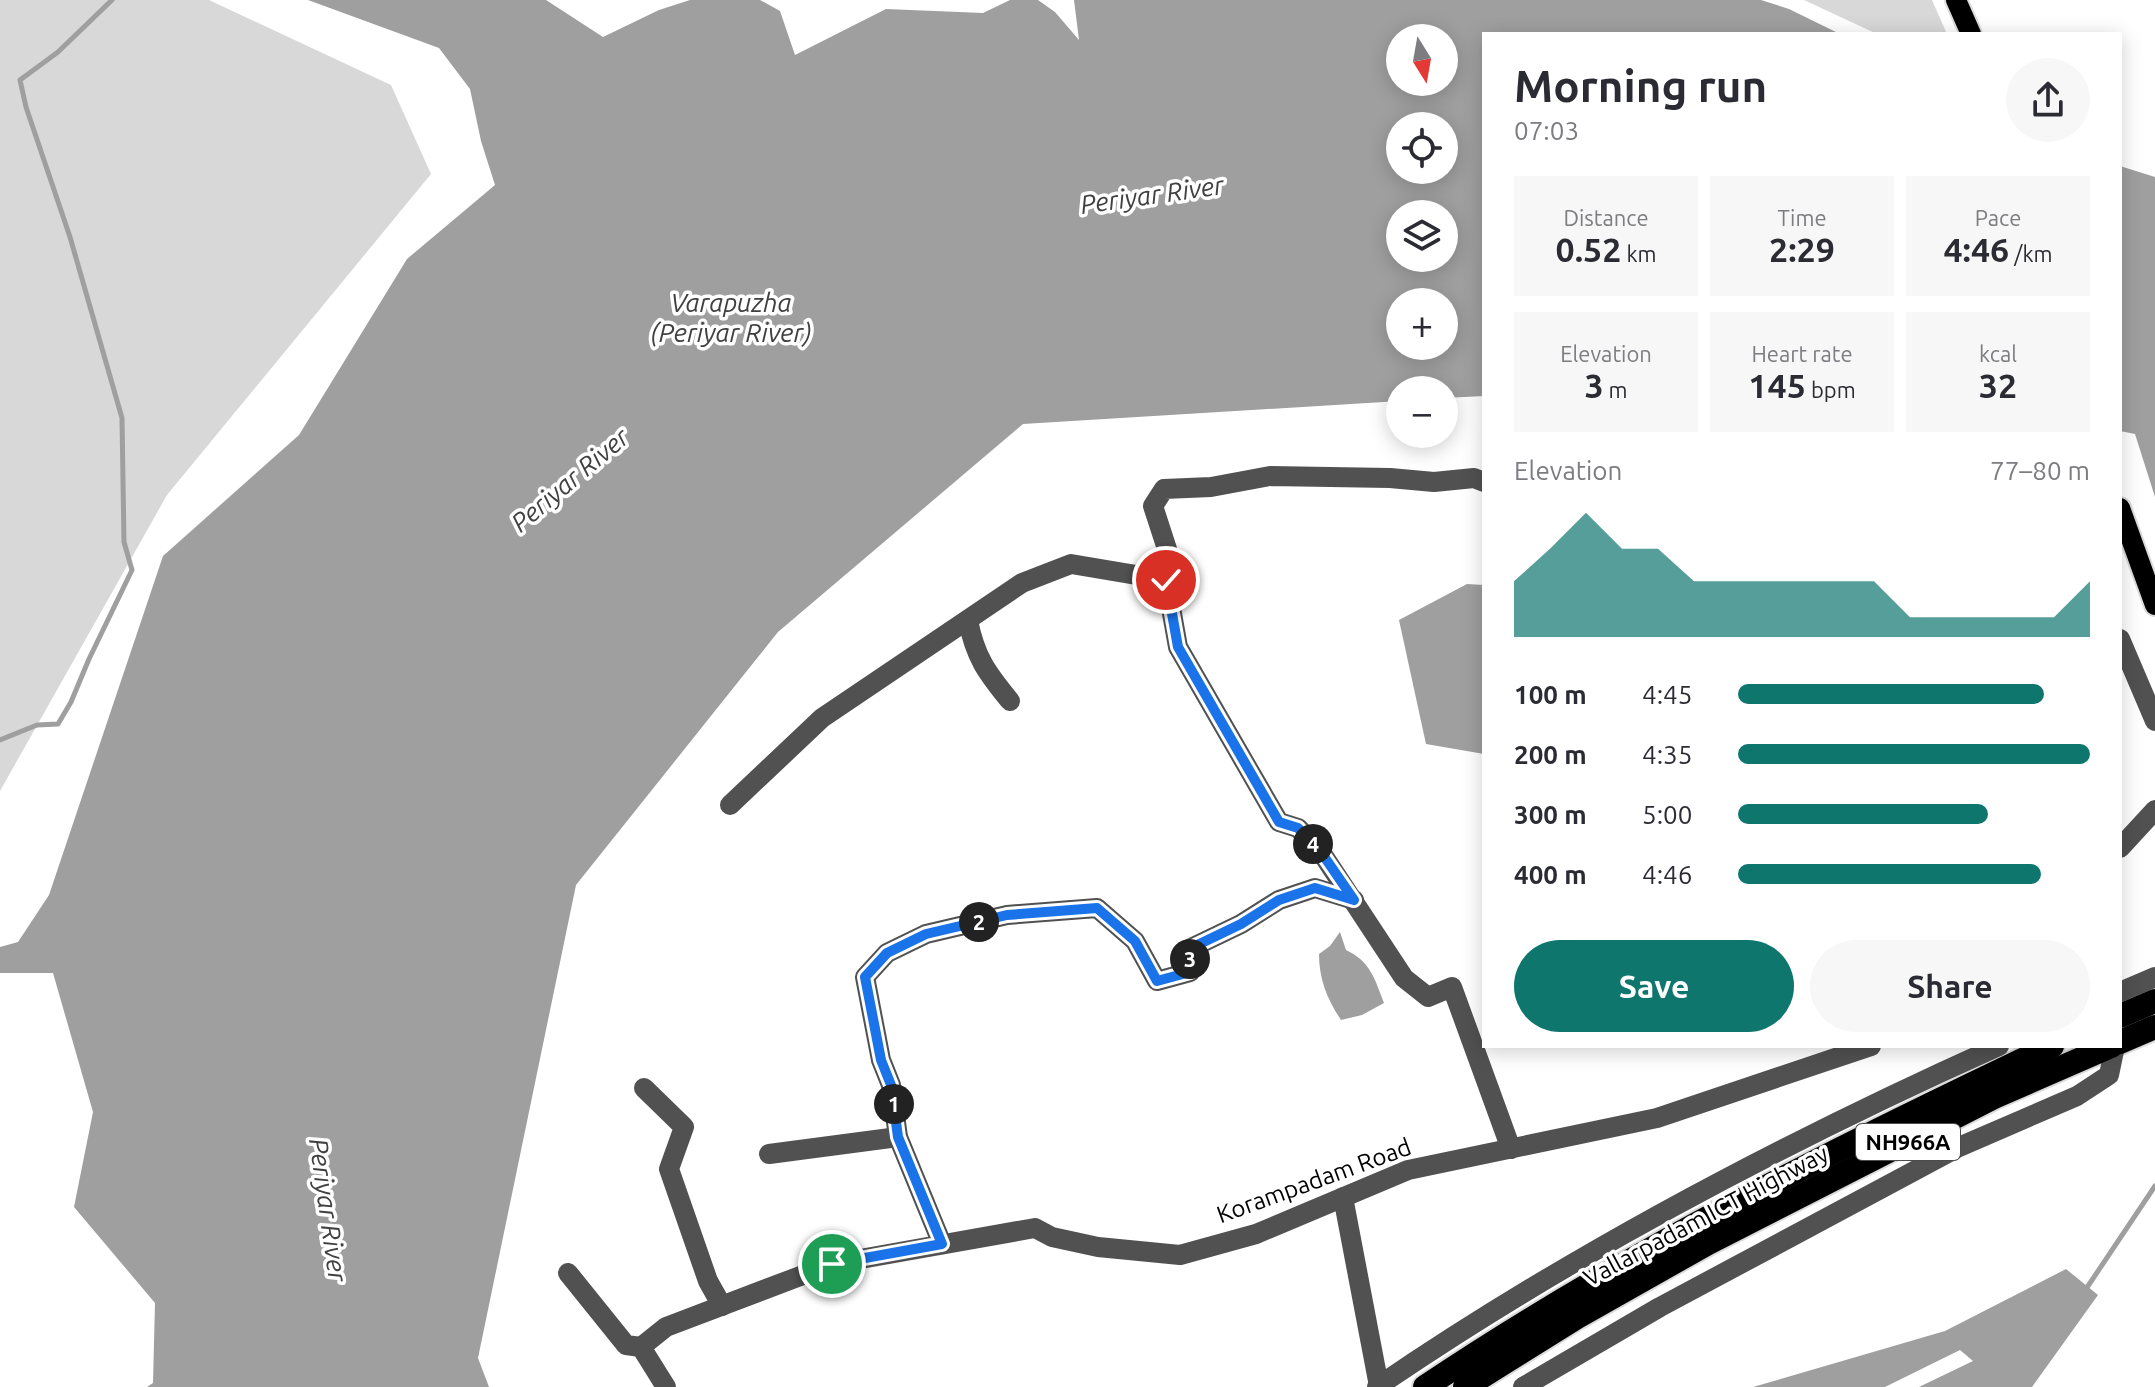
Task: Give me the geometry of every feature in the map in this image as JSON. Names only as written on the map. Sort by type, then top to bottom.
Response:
[{"type":"highway","points":[[2122,1015],[2155,1001]]},
{"type":"highway","points":[[2122,1041],[2155,1027]]},
{"type":"highway","name":"Vallarpadam ICT Highway","points":[[1465,1387],[1700,1235],[1896,1120],[2048,1048]]},
{"type":"highway","name":"Vallarpadam ICT Highway","points":[[1425,1387],[1562,1300],[1994,1097],[2108,1048]]},
{"type":"main road","points":[[1956,0],[1970,31]]},
{"type":"main road","points":[[2122,513],[2155,605]]},
{"type":"street","points":[[1482,481],[1474,478],[1434,482],[1270,476],[1211,487],[1164,489],[1153,506],[1167,549],[1166,580],[1178,647],[1279,822],[1298,828],[1321,852],[1404,978],[1428,997],[1452,987],[1511,1149]]},
{"type":"street","points":[[730,805],[822,718],[1022,583],[1071,564],[1166,580]]},
{"type":"street","points":[[968,620],[973,646],[987,673],[1010,701]]},
{"type":"street","points":[[2122,644],[2155,721]]},
{"type":"street","points":[[2122,845],[2155,810]]},
{"type":"street","points":[[942,1244],[898,1137],[891,1085],[881,1060],[865,977],[887,953],[926,934],[1007,915],[1097,908],[1135,941],[1157,981],[1190,972],[1189,949],[1241,924],[1279,900],[1315,888],[1354,900]]},
{"type":"street","points":[[2122,991],[2155,977]]},
{"type":"street","name":"Korampadam Road","points":[[641,1347],[666,1327],[832,1264],[1035,1228],[1052,1237],[1098,1247],[1180,1255],[1256,1234],[1408,1170],[1657,1118],[1865,1048]]},
{"type":"street","points":[[1343,1197],[1378,1386],[1458,1332],[1628,1230],[1777,1150],[1995,1048]]},
{"type":"street","points":[[1523,1387],[1660,1307],[1959,1147],[2077,1096],[2109,1075],[2113,1048]]},
{"type":"street","points":[[644,1088],[684,1127],[669,1169],[708,1281],[722,1306]]},
{"type":"street","points":[[769,1154],[898,1137]]},
{"type":"street","points":[[568,1273],[626,1345],[641,1347],[666,1387]]},
{"type":"shaded area","points":[[0,0],[209,0],[391,85],[431,174],[167,495],[0,791]]},
{"type":"shaded area","points":[[1804,0],[1932,0],[1946,32],[1873,32]]},
{"type":"water","name":"Varapuzha (Periyar River)","points":[[308,0],[546,0],[603,37],[659,10],[690,0],[760,0],[780,11],[795,55],[886,9],[983,13],[1010,0],[1038,0],[1055,12],[1079,40],[1074,0],[1761,0],[1789,9],[1836,32],[1482,32],[1482,396],[1458,397],[1458,376],[1386,376],[1386,402],[1023,424],[778,632],[576,885],[478,1358],[489,1387],[147,1387],[153,1383],[155,1303],[74,1207],[93,1112],[53,973],[0,973],[0,947],[18,942],[49,895],[163,556],[299,435],[407,259],[495,185],[481,141],[470,89],[439,48]]},
{"type":"water","points":[[2122,167],[2155,177],[2155,497],[2135,434],[2122,431]]},
{"type":"water","points":[[1467,584],[1482,585],[1482,754],[1426,744],[1399,620]]},
{"type":"water","points":[[1340,932],[1346,950],[1361,960],[1371,972],[1384,1003],[1362,1015],[1341,1020],[1325,988],[1319,954],[1330,946]]},
{"type":"water","points":[[2066,1269],[2098,1295],[2032,1387],[1919,1387],[1973,1361],[1960,1350],[1885,1387],[1753,1387],[1945,1331]]},
{"type":"waterway","points":[[0,740],[37,725],[58,724],[132,570],[124,542],[122,418],[70,237],[26,107],[20,80],[58,52],[112,0]]},
{"type":"waterway","points":[[2086,1289],[2155,1186]]},
{"type":"route","points":[[832,1264],[942,1244],[898,1137],[891,1085],[881,1060],[865,977],[887,953],[926,934],[1007,915],[1097,908],[1135,941],[1157,981],[1190,972],[1189,949],[1241,924],[1279,900],[1315,888],[1354,900],[1321,852],[1298,828],[1279,822],[1178,647],[1166,580]]},
{"type":"water label","name":"Periyar River","points":[[1152,195]]},
{"type":"water label","name":"Periyar River","points":[[570,480]]},
{"type":"water label","name":"Periyar River","points":[[328,1210]]}]
